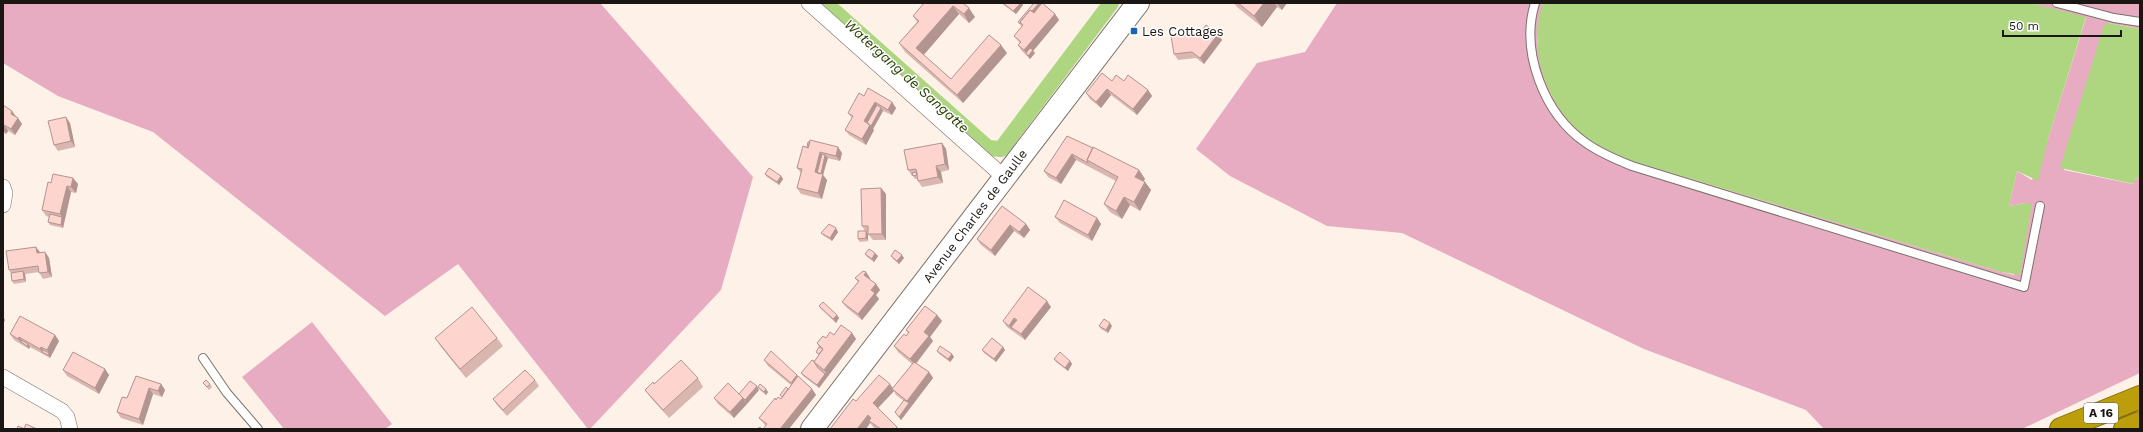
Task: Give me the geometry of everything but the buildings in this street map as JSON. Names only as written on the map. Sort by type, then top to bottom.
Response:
[{"type":"highway","name":"A 16","points":[[2061,429],[2140,398]]},
{"type":"highway","name":"A 16","points":[[2125,429],[2140,423]]},
{"type":"main road","name":"Avenue Charles de Gaulle","points":[[812,429],[1138,3]]},
{"type":"street","points":[[809,3],[1004,177]]},
{"type":"street","points":[[3,187],[5,192],[3,205]]},
{"type":"street","points":[[3,377],[62,411],[67,417],[70,429]]},
{"type":"lane","points":[[1535,3],[1530,35],[1533,58],[1548,100],[1561,118],[1586,144],[1632,166],[2024,287],[2040,206]]},
{"type":"lane","points":[[2057,3],[2114,18],[2140,22]]},
{"type":"lane","points":[[203,358],[227,393],[258,429]]},
{"type":"shaded area","points":[[3,3],[600,3],[753,177],[721,290],[590,429],[588,429],[458,264],[385,316],[153,132],[58,96],[3,63]]},
{"type":"shaded area","points":[[1337,3],[1543,3],[1537,40],[1542,69],[1551,95],[1609,150],[1632,161],[2014,275],[2027,203],[2009,206],[2017,171],[2032,180],[2042,158],[2086,18],[2031,3],[2140,3],[2140,29],[2108,23],[2064,170],[2133,184],[2135,178],[2140,179],[2140,373],[2022,429],[1824,429],[1806,410],[1644,349],[1402,233],[1327,226],[1230,176],[1196,149],[1257,63],[1305,52]]},
{"type":"shaded area","points":[[1543,3],[2031,3],[2086,17],[2048,139],[2038,181],[2017,171],[2009,206],[2027,203],[2032,204],[2020,275],[2001,272],[1632,161],[1599,145],[1587,138],[1569,121],[1549,91],[1543,74],[1537,38]]},
{"type":"shaded area","points":[[2108,23],[2140,29],[2140,179],[2135,178],[2134,184],[2060,168],[2104,25]]},
{"type":"shaded area","points":[[312,322],[392,424],[385,429],[284,429],[242,377]]},
{"type":"waterway","name":"Watergang de Sangatte","points":[[825,3],[988,148],[1001,149],[1111,3]]},
{"type":"place","name":"Les Cottages","points":[[1134,31]]}]
